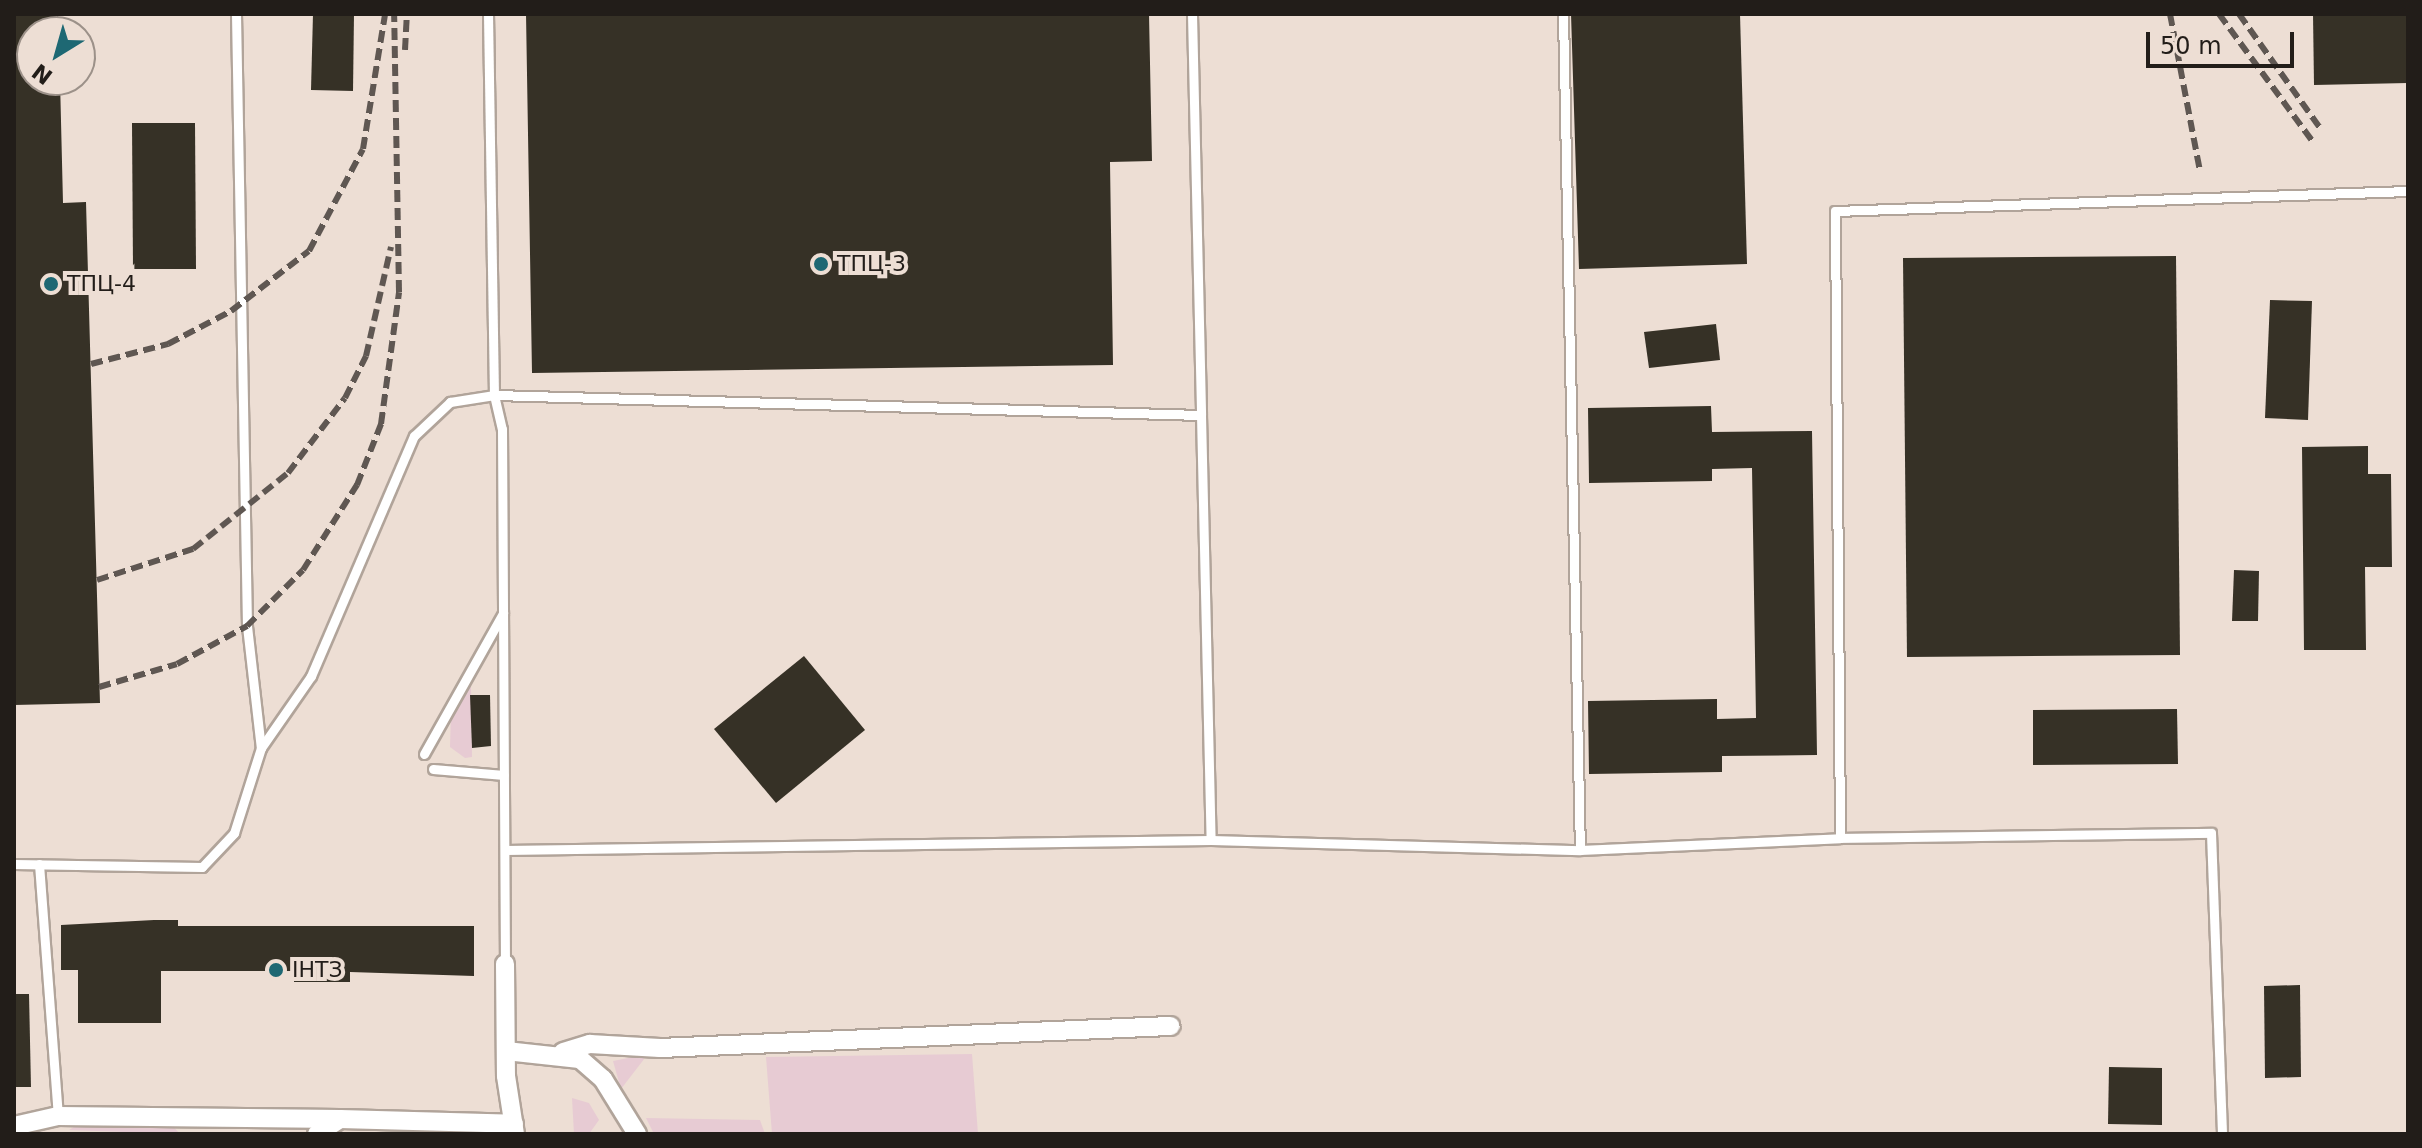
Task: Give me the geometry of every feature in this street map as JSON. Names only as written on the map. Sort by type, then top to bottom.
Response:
[{"type":"street","points":[[14,1126],[58,1116],[340,1119],[514,1129],[506,1051],[505,964]]},
{"type":"street","points":[[506,1051],[563,1052],[590,1044],[660,1048],[1171,1026]]},
{"type":"street","points":[[563,1052],[603,1079],[637,1134]]},
{"type":"street","points":[[188,1134],[202,1117]]},
{"type":"street","points":[[317,1134],[340,1119]]},
{"type":"lane","points":[[236,14],[247,626],[261,748]]},
{"type":"lane","points":[[488,14],[494,395],[502,429],[505,964]]},
{"type":"lane","points":[[1192,14],[1211,840]]},
{"type":"lane","points":[[1563,14],[1580,850]]},
{"type":"lane","points":[[1840,838],[1835,211],[2408,191]]},
{"type":"lane","points":[[14,864],[202,867],[234,833],[261,748],[311,676],[414,436],[450,402],[494,395],[1201,415]]},
{"type":"lane","points":[[424,754],[503,613]]},
{"type":"lane","points":[[433,769],[504,775]]},
{"type":"lane","points":[[505,850],[1211,840],[1580,850],[1840,838],[2211,833],[2222,1134]]},
{"type":"lane","points":[[39,864],[58,1116]]},
{"type":"shaded area","points":[[471,686],[472,757],[465,758],[450,747],[451,711]]},
{"type":"shaded area","points":[[648,1054],[621,1089],[613,1061]]},
{"type":"shaded area","points":[[972,1054],[978,1134],[772,1134],[766,1057]]},
{"type":"shaded area","points":[[572,1098],[589,1103],[599,1120],[589,1134],[574,1134]]},
{"type":"shaded area","points":[[646,1118],[760,1120],[765,1134],[654,1134]]},
{"type":"shaded area","points":[[82,1122],[171,1124],[180,1134],[69,1130]]},
{"type":"building","name":"ТПЦ-4","points":[[14,14],[58,14],[16,16],[16,96],[60,96],[63,203],[86,202],[100,703],[14,705]]},
{"type":"building","points":[[313,14],[354,14],[353,91],[311,90]]},
{"type":"building","name":"ТПЦ-3","points":[[526,14],[1149,14],[1152,161],[1110,162],[1113,365],[532,373]]},
{"type":"building","points":[[1571,14],[1740,14],[1747,264],[1579,269]]},
{"type":"building","points":[[2313,14],[2408,14],[2408,83],[2314,85]]},
{"type":"building","points":[[132,123],[195,123],[196,269],[133,269]]},
{"type":"building","points":[[2176,256],[2180,655],[1907,657],[1903,258]]},
{"type":"building","points":[[2270,300],[2312,301],[2308,420],[2265,418]]},
{"type":"building","points":[[1716,324],[1720,360],[1649,368],[1644,332]]},
{"type":"building","points":[[1711,406],[1712,432],[1812,431],[1817,755],[1722,756],[1722,772],[1589,774],[1588,701],[1717,699],[1717,719],[1756,718],[1752,468],[1712,469],[1712,481],[1589,483],[1588,408]]},
{"type":"building","points":[[2368,446],[2368,474],[2391,474],[2392,567],[2365,567],[2366,650],[2304,650],[2302,447]]},
{"type":"building","points":[[2234,570],[2259,571],[2258,621],[2232,621]]},
{"type":"building","points":[[804,656],[865,730],[776,803],[714,729]]},
{"type":"building","points":[[470,695],[490,695],[491,746],[472,748]]},
{"type":"building","points":[[2177,709],[2178,764],[2033,765],[2033,710]]},
{"type":"building","name":"ІНТЗ","points":[[178,920],[178,926],[474,926],[474,976],[350,972],[350,982],[294,982],[294,971],[161,971],[161,1023],[78,1023],[78,970],[61,970],[61,925]]},
{"type":"building","points":[[2300,985],[2301,1077],[2265,1078],[2264,986]]},
{"type":"building","points":[[14,994],[29,994],[31,1087],[14,1087]]},
{"type":"building","points":[[2109,1067],[2162,1068],[2162,1125],[2108,1124]]},
{"type":"railway","points":[[91,364],[168,344],[231,311],[309,251],[363,149],[385,14]]},
{"type":"railway","points":[[99,687],[177,664],[247,626],[303,570],[357,485],[381,424],[399,292],[394,14]]},
{"type":"railway","points":[[405,50],[407,14]]},
{"type":"railway","points":[[2170,14],[2200,171]]},
{"type":"railway","points":[[2219,14],[2313,142]]},
{"type":"railway","points":[[2239,14],[2322,131]]},
{"type":"railway","points":[[97,580],[193,549],[288,473],[345,398],[366,356],[391,247]]},
{"type":"place","name":"ТПЦ-3","points":[[821,264]]},
{"type":"place","name":"ТПЦ-4","points":[[51,284]]},
{"type":"place","name":"ІНТЗ","points":[[276,970]]}]
